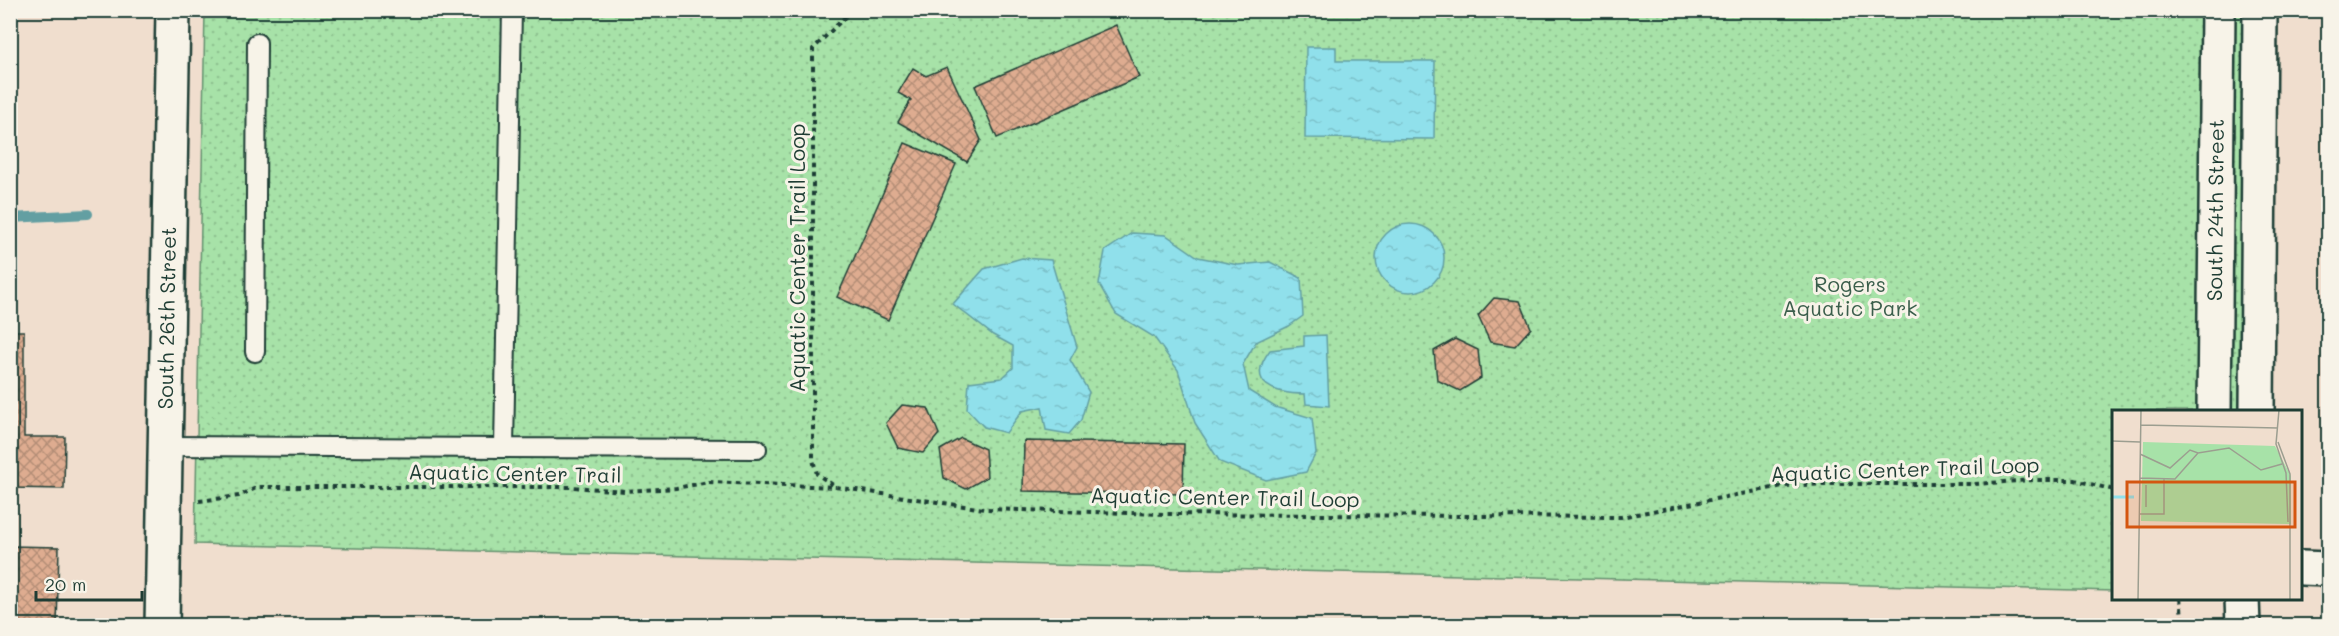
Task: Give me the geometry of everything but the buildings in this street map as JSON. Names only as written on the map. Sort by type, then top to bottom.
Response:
[{"type":"street","name":"South 26th Street","points":[[162,626],[173,10]]},
{"type":"street","name":"South 24th Street","points":[[2214,410],[2218,10]]},
{"type":"street","name":"South 24th Street","points":[[2258,410],[2260,10]]},
{"type":"street","points":[[2303,568],[2328,569]]},
{"type":"street","points":[[2242,600],[2242,626]]},
{"type":"lane","points":[[504,448],[512,10]]},
{"type":"lane","points":[[255,352],[257,43]]},
{"type":"lane","points":[[165,446],[758,449]]},
{"type":"path","name":"Aquatic Center Trail Loop","points":[[852,10],[813,49],[813,460],[818,474],[836,487],[984,508],[1166,514],[1621,517],[1783,486],[1827,484],[1889,486],[2076,480],[2112,489]]},
{"type":"path","name":"Aquatic Center Trail","points":[[195,502],[239,496],[258,487],[573,487],[625,491],[676,488],[709,482],[836,487]]},
{"type":"path","points":[[2180,600],[2182,626]]},
{"type":"green space","name":"Rogers Aquatic Park","points":[[205,11],[2278,11],[2273,410],[2112,410],[2112,591],[195,544]]},
{"type":"water","points":[[1306,47],[1336,47],[1336,61],[1435,61],[1434,139],[1305,138]]},
{"type":"water","points":[[1410,224],[1423,227],[1434,234],[1441,245],[1444,258],[1441,271],[1434,282],[1423,289],[1410,292],[1397,289],[1386,282],[1379,271],[1376,258],[1379,245],[1386,234],[1397,227]]},
{"type":"water","points":[[1132,233],[1166,235],[1198,257],[1238,265],[1270,262],[1301,278],[1303,316],[1289,326],[1256,342],[1243,364],[1249,391],[1275,407],[1312,418],[1316,453],[1306,472],[1266,480],[1220,462],[1195,423],[1178,370],[1154,337],[1116,314],[1099,284],[1105,251]]},
{"type":"water","points":[[1022,258],[1051,260],[1077,347],[1070,360],[1089,392],[1081,420],[1069,434],[1046,430],[1042,407],[1022,411],[1006,433],[984,427],[967,409],[969,382],[1002,378],[1013,368],[1013,346],[993,335],[953,304],[984,269]]},
{"type":"water","points":[[1326,335],[1329,406],[1306,404],[1305,394],[1274,389],[1262,379],[1260,372],[1270,350],[1304,346],[1304,336]]},
{"type":"waterway","points":[[10,218],[88,214]]}]
